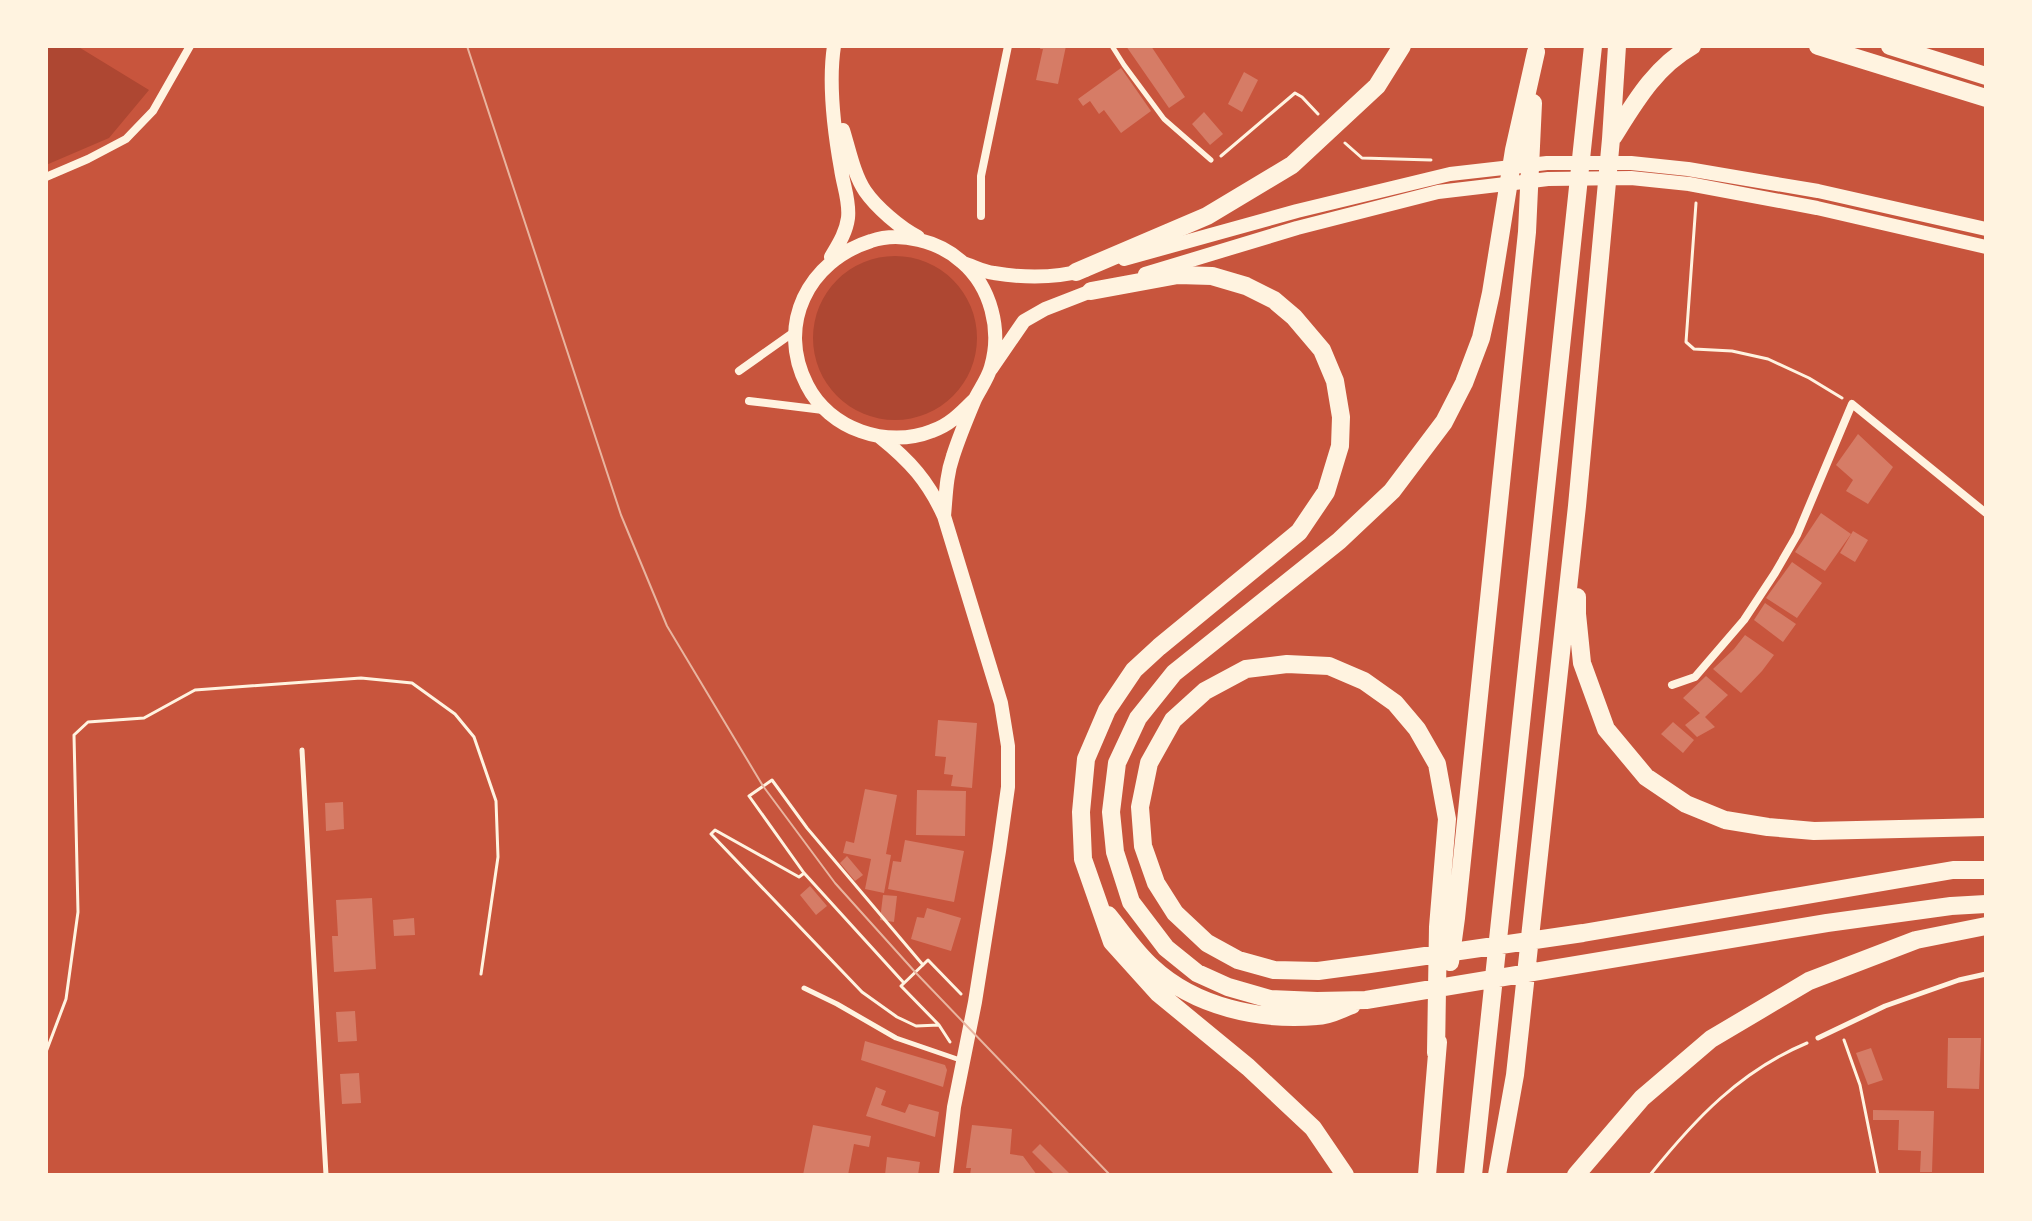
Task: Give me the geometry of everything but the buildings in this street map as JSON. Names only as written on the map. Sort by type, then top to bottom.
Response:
[{"type":"highway","points":[[1076,272],[1207,216],[1292,165],[1377,86],[1402,46]]},
{"type":"highway","points":[[1473,1175],[1593,46]]},
{"type":"highway","points":[[1497,1175],[1515,1075],[1577,506],[1617,46]]},
{"type":"highway","points":[[1611,139],[1645,87],[1663,66],[1692,46]]},
{"type":"highway","points":[[1818,46],[1986,98]]},
{"type":"highway","points":[[1890,46],[1986,76]]},
{"type":"highway","points":[[1536,49],[1514,150],[1491,293],[1481,338],[1464,383],[1444,422],[1392,491],[1339,541],[1174,673],[1138,718],[1117,763],[1111,812],[1115,852],[1131,902],[1166,948],[1197,973],[1228,987],[1270,999],[1317,1001],[1366,1000],[1827,923],[1986,904]]},
{"type":"highway","points":[[1436,1053],[1456,918],[1527,232],[1536,49]]},
{"type":"highway","points":[[1091,291],[1178,275],[1212,276],[1246,286],[1274,300],[1294,317],[1322,350],[1335,381],[1341,417],[1340,446],[1326,492],[1299,532],[1134,670],[1107,710],[1086,759],[1081,812],[1083,859],[1112,942],[1158,993],[1248,1067],[1313,1128],[1345,1175]]},
{"type":"highway","points":[[1577,506],[1577,614],[1582,663],[1606,729],[1646,777],[1686,804],[1725,820],[1768,827],[1814,831],[1986,827]]},
{"type":"highway","points":[[1427,1175],[1436,1053],[1438,927],[1447,819],[1437,764],[1417,729],[1395,703],[1364,681],[1329,666],[1287,664],[1246,669],[1205,691],[1173,720],[1149,763],[1140,807],[1143,846],[1156,883],[1175,913],[1207,943],[1238,960],[1274,970],[1318,971],[1370,964],[1583,933],[1953,870],[1986,870]]},
{"type":"highway","points":[[1101,907],[1152,967],[1188,993],[1218,1006],[1269,1016],[1321,1016],[1366,1000]]},
{"type":"highway","points":[[1576,1175],[1642,1098],[1711,1039],[1809,981],[1916,940],[1986,926]]},
{"type":"main road","points":[[834,46],[832,91],[848,217],[842,238],[810,284],[800,307],[795,332],[797,360],[802,374],[825,410],[850,428],[880,437],[907,438],[933,431],[956,418],[975,399]]},
{"type":"main road","points":[[832,91],[852,161],[864,190],[909,233],[947,251],[963,263],[981,285],[993,312],[996,340],[991,369]]},
{"type":"main road","points":[[963,263],[991,273],[1054,276],[1450,174],[1547,163],[1631,163],[1692,180],[1986,247]]},
{"type":"main road","points":[[944,516],[947,478],[975,399],[991,369],[1024,321],[1091,291],[1297,228],[1438,192],[1548,179],[1631,178],[1818,191],[1986,229]]},
{"type":"main road","points":[[826,264],[849,248],[875,239],[903,237],[930,243]]},
{"type":"main road","points":[[880,437],[912,465],[932,492],[944,516],[1001,703],[1008,746],[1008,787],[969,996],[965,1054],[954,1107],[946,1175]]},
{"type":"street","points":[[46,177],[126,139],[153,111],[190,46]]},
{"type":"street","points":[[981,216],[981,176],[1008,46]]},
{"type":"street","points":[[739,371],[795,332]]},
{"type":"street","points":[[749,401],[825,410]]},
{"type":"street","points":[[1672,685],[1695,677],[1744,620],[1775,573],[1797,535],[1852,404],[1986,513]]},
{"type":"lane","points":[[1112,46],[1164,119],[1211,160]]},
{"type":"lane","points":[[302,750],[326,1175]]},
{"type":"lane","points":[[1818,1038],[1885,1006],[1959,980],[1986,974]]},
{"type":"lane","points":[[804,988],[896,1038],[965,1054]]},
{"type":"path","points":[[1211,160],[1217,160],[1295,93],[1302,97]]},
{"type":"path","points":[[1356,155],[1362,158],[1441,161]]},
{"type":"path","points":[[1692,180],[1696,201],[1686,342],[1694,349],[1732,351],[1768,359],[1809,378],[1852,404]]},
{"type":"path","points":[[46,1052],[66,999],[78,912],[74,735],[88,722],[144,718],[195,690],[361,678],[412,683],[455,714],[474,737],[496,801],[498,857],[481,974]]},
{"type":"path","points":[[904,983],[804,873],[749,796],[772,780],[807,828],[923,965]]},
{"type":"path","points":[[804,873],[799,877],[715,830],[711,834],[862,992],[897,1017],[916,1026],[939,1025],[901,986],[928,960],[969,996]]},
{"type":"path","points":[[1840,1028],[1860,1085],[1878,1175]]},
{"type":"path","points":[[1650,1175],[1700,1116],[1728,1091],[1764,1064],[1818,1038]]},
{"type":"shaded area","points":[[46,46],[77,46],[149,90],[109,138],[46,165]]},
{"type":"shaded area","points":[[895,256],[926,262],[953,280],[971,307],[977,338],[971,369],[953,396],[926,414],[895,420],[864,414],[837,396],[819,369],[813,338],[819,307],[837,280],[864,262]]},
{"type":"tram line","points":[[467,46],[621,515],[667,626],[763,786],[835,883],[916,973],[1110,1175]]}]
